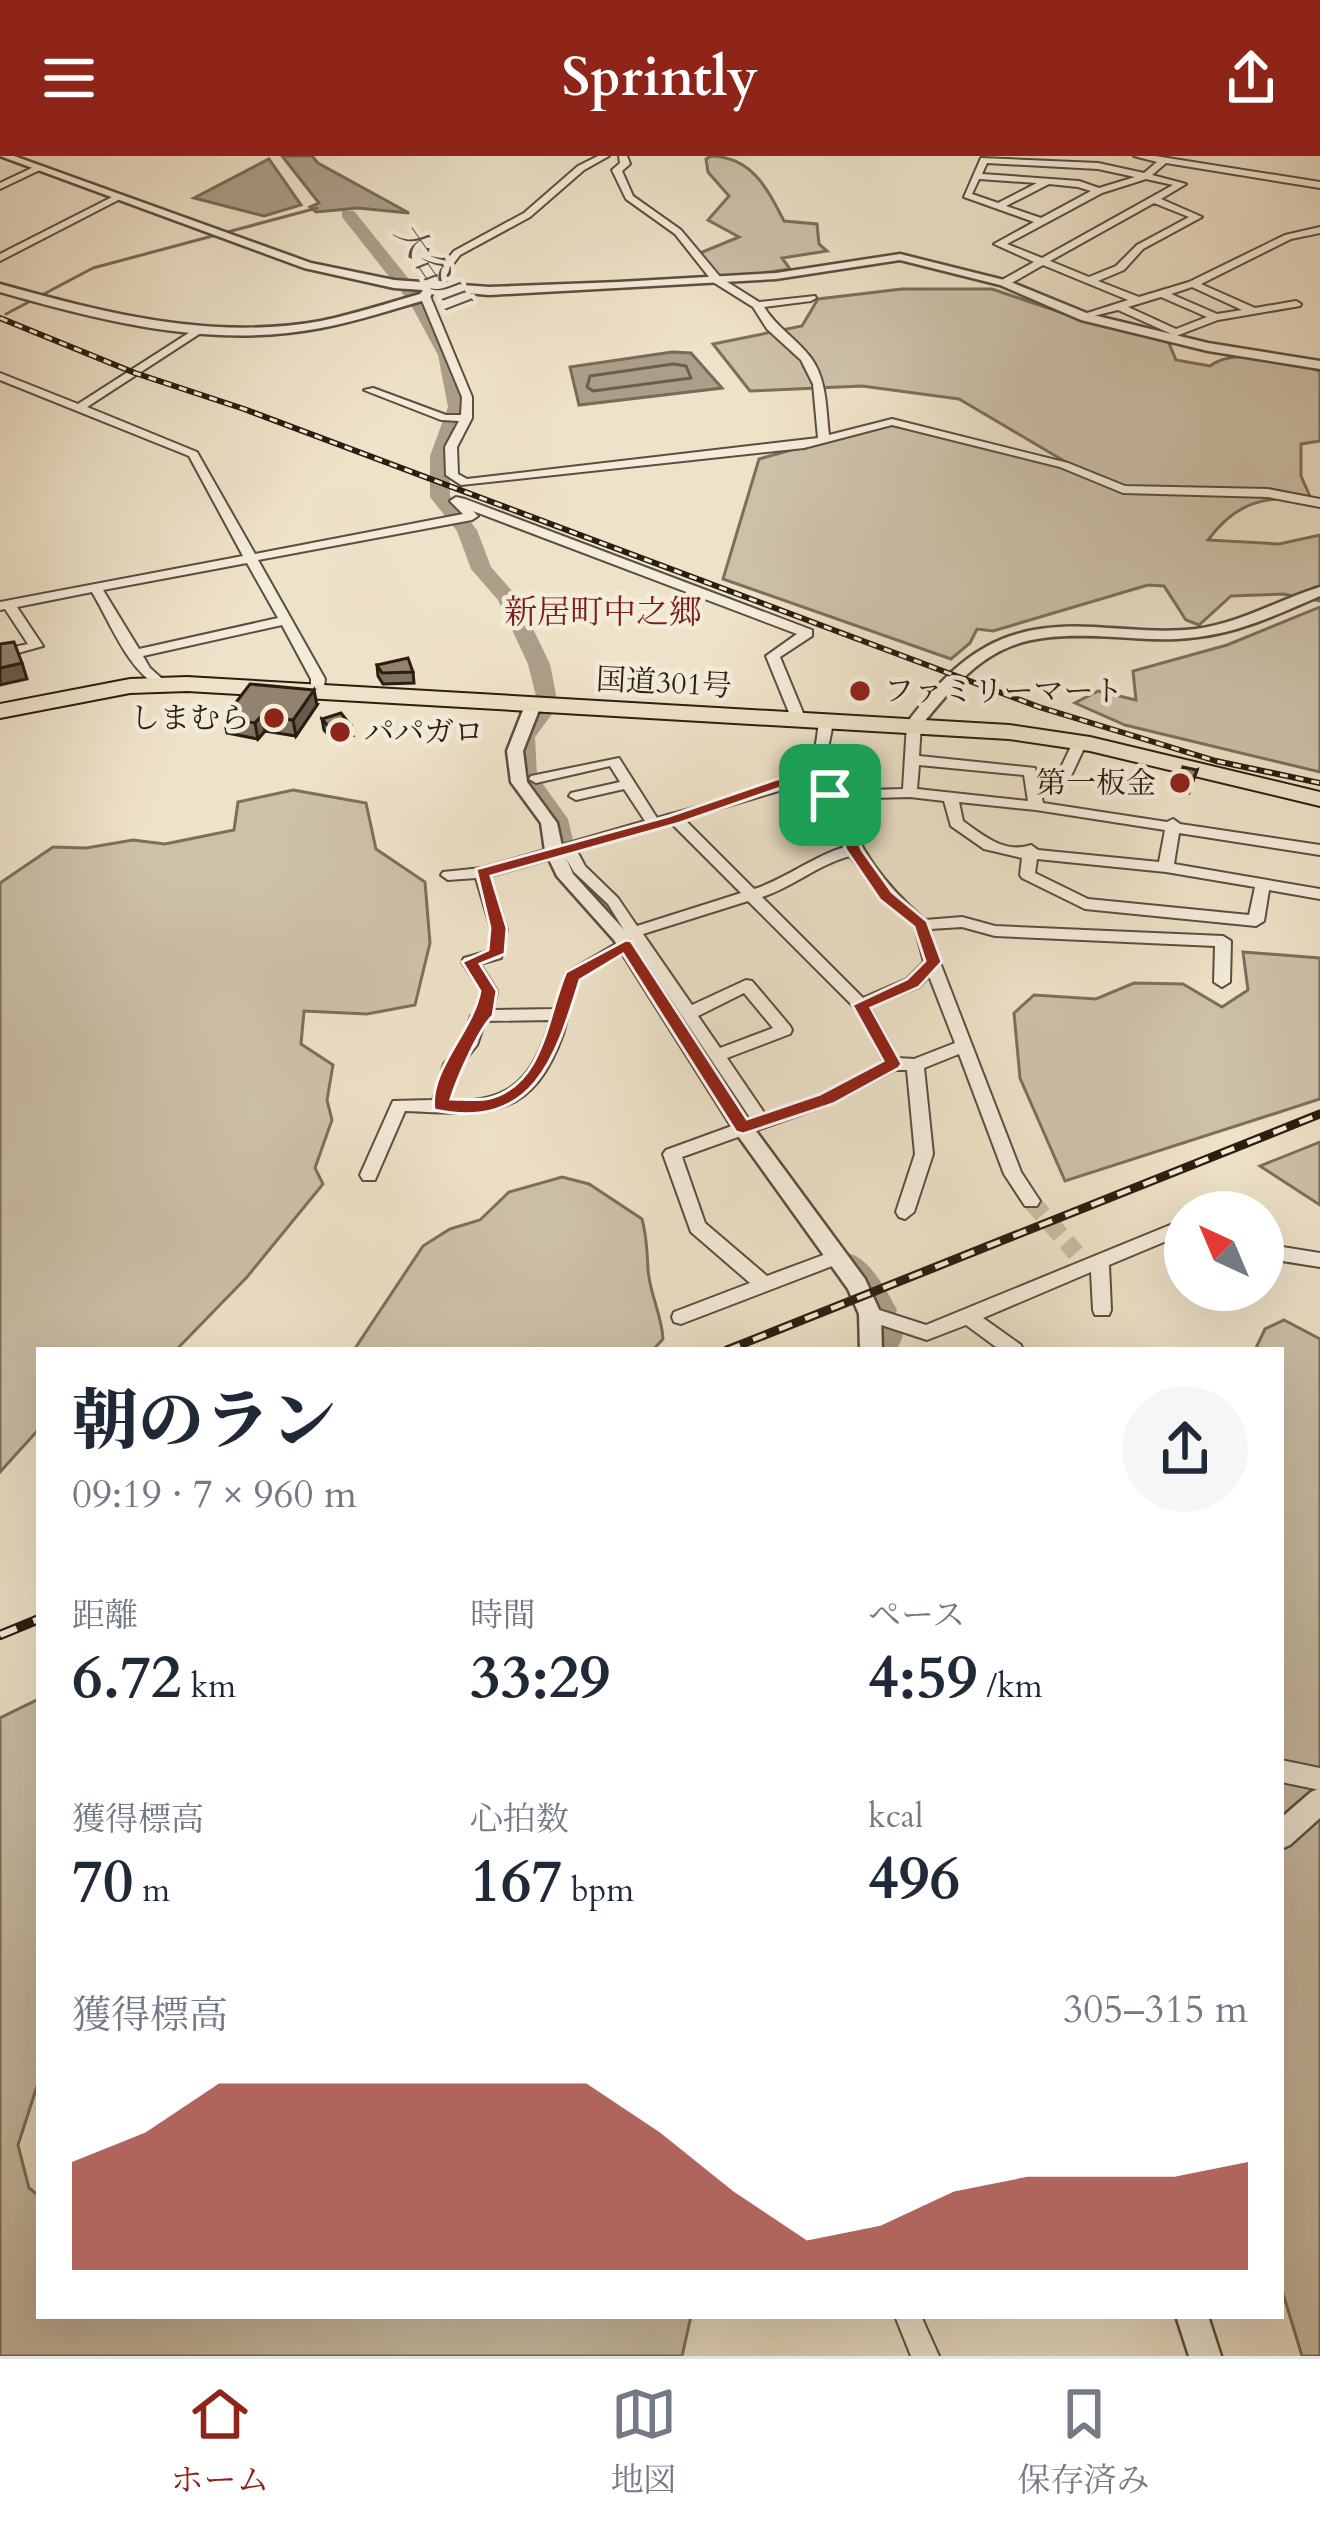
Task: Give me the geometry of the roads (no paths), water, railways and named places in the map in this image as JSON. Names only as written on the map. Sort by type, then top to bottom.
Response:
[{"type":"highway","name":"国道301号","points":[[0,711],[161,684],[914,724],[1080,742],[1320,799]]},
{"type":"street","points":[[4,156],[308,266],[427,292],[776,277],[900,257],[1004,283],[1085,317],[1224,350],[1320,365]]},
{"type":"street","points":[[0,288],[113,320],[235,332],[318,325],[427,292],[457,254],[526,215],[581,168],[605,156]]},
{"type":"street","points":[[623,156],[626,164],[617,170],[628,197],[678,232],[717,280],[757,304],[770,327],[813,370],[824,442]]},
{"type":"street","points":[[1138,156],[1320,185]]},
{"type":"street","points":[[1004,283],[1180,184],[1099,166],[984,160],[967,195],[1041,220]]},
{"type":"street","points":[[1136,300],[999,244],[1099,191],[1146,176],[1163,160]]},
{"type":"street","points":[[3,182],[39,168]]},
{"type":"street","points":[[976,176],[1079,184],[1099,191]]},
{"type":"street","points":[[998,206],[1046,182]]},
{"type":"street","points":[[0,258],[119,197]]},
{"type":"street","points":[[1088,281],[1120,268],[1140,247],[1197,217],[1156,200]]},
{"type":"street","points":[[1085,317],[1193,284],[1288,237],[1320,230]]},
{"type":"street","points":[[1193,284],[1255,311]]},
{"type":"street","points":[[427,292],[467,397],[466,418],[451,447],[452,476],[474,485],[824,442],[881,424],[912,424],[1064,465],[1123,489],[1268,493],[1320,503]]},
{"type":"street","points":[[1161,293],[1216,317]]},
{"type":"street","points":[[757,304],[811,298]]},
{"type":"street","points":[[1117,306],[1176,333],[1216,317],[1296,304]]},
{"type":"street","points":[[77,409],[202,329]]},
{"type":"street","points":[[0,376],[194,454],[318,679],[318,692]]},
{"type":"street","points":[[369,390],[445,418],[466,418]]},
{"type":"street","points":[[0,654],[35,646],[5,606],[472,516],[456,501],[807,633],[773,656],[799,720]]},
{"type":"street","points":[[97,590],[135,654],[161,684]]},
{"type":"street","points":[[910,793],[914,724],[945,685],[998,644],[1054,634],[1194,634],[1239,624],[1320,591]]},
{"type":"street","points":[[135,654],[287,620]]},
{"type":"street","points":[[542,706],[514,751],[519,782],[549,823],[566,876],[627,938],[688,1014],[717,1055],[752,1125]]},
{"type":"street","points":[[448,875],[482,873],[654,825],[812,771],[822,754],[826,722]]},
{"type":"street","points":[[1064,776],[1080,742]]},
{"type":"street","points":[[912,760],[1030,771],[1036,806]]},
{"type":"street","points":[[536,779],[614,761],[654,825]]},
{"type":"street","points":[[812,771],[830,795],[854,850],[886,896],[922,925],[1013,1174],[1031,1201]]},
{"type":"street","points":[[576,796],[628,784]]},
{"type":"street","points":[[830,795],[910,793],[1036,806],[1320,850]]},
{"type":"street","points":[[951,799],[956,823],[989,846],[1009,852],[1031,850],[1166,867],[1320,894]]},
{"type":"street","points":[[674,819],[861,1005],[893,1064]]},
{"type":"street","points":[[1166,867],[1173,824]]},
{"type":"street","points":[[369,1174],[399,1105],[494,1105],[530,1082],[550,1049],[572,976],[627,938],[751,897],[809,873],[834,855],[854,850]]},
{"type":"street","points":[[1031,850],[1028,875],[1069,898],[1096,906],[1256,921],[1263,883]]},
{"type":"street","points":[[482,873],[499,928],[496,954],[470,962],[489,991],[484,1016]]},
{"type":"street","points":[[922,925],[962,922],[995,931],[1223,940],[1222,982]]},
{"type":"street","points":[[627,938],[856,1285],[870,1314],[871,1347]]},
{"type":"street","points":[[861,1005],[913,983],[933,962]]},
{"type":"street","points":[[688,1014],[746,985],[784,1030],[717,1055]]},
{"type":"street","points":[[440,1105],[452,1064],[470,1046],[479,1016],[560,1014]]},
{"type":"street","points":[[765,1286],[697,1227],[672,1154],[827,1099],[893,1064],[915,1065],[963,1046]]},
{"type":"street","points":[[905,1212],[924,1154],[915,1065]]},
{"type":"street","points":[[870,1314],[927,1333],[1088,1260],[1164,1234]]},
{"type":"street","points":[[1284,1254],[1320,1260]]},
{"type":"street","points":[[681,1317],[834,1258]]},
{"type":"street","points":[[1088,1260],[1102,1310]]},
{"type":"street","points":[[968,1316],[1010,1347]]},
{"type":"street","points":[[1284,1772],[1320,1780]]},
{"type":"street","points":[[1284,1833],[1320,1802]]},
{"type":"street","points":[[909,2319],[925,2356]]},
{"type":"street","points":[[1193,2319],[1205,2356]]},
{"type":"water","points":[[282,156],[312,156],[409,213],[358,208],[316,212],[310,207],[319,203]]},
{"type":"water","points":[[269,159],[301,205],[264,216],[194,198]]},
{"type":"water","points":[[691,353],[722,388],[579,405],[570,367]]},
{"type":"waterway","points":[[6,314],[93,268],[317,208]]},
{"type":"waterway","name":"大谷川","points":[[348,214],[419,303],[447,355],[457,407],[440,456],[440,497],[467,530],[481,569],[507,598],[539,664],[545,695]]},
{"type":"waterway","name":"大谷川","points":[[541,714],[524,737],[525,776],[556,819],[566,863],[626,933]]},
{"type":"waterway","name":"大谷川","points":[[717,1074],[751,1123]]},
{"type":"waterway","name":"大谷川","points":[[851,1266],[882,1310]]},
{"type":"waterway","name":"大谷川","points":[[882,1347],[887,1336]]},
{"type":"tunnel","points":[[1031,1201],[1076,1253]]},
{"type":"railway","points":[[0,318],[135,373],[244,409],[1039,707],[1216,761],[1320,783]]},
{"type":"railway","points":[[735,1347],[1320,1114]]},
{"type":"railway","points":[[0,1635],[36,1620]]},
{"type":"place","name":"ファミリーマート","points":[[860,691]]},
{"type":"place","name":"しまむら","points":[[274,718]]},
{"type":"place","name":"パパガロ","points":[[340,732]]},
{"type":"place","name":"第一板金","points":[[1180,783]]},
{"type":"district","name":"新居町中之郷","points":[[603,612]]}]
